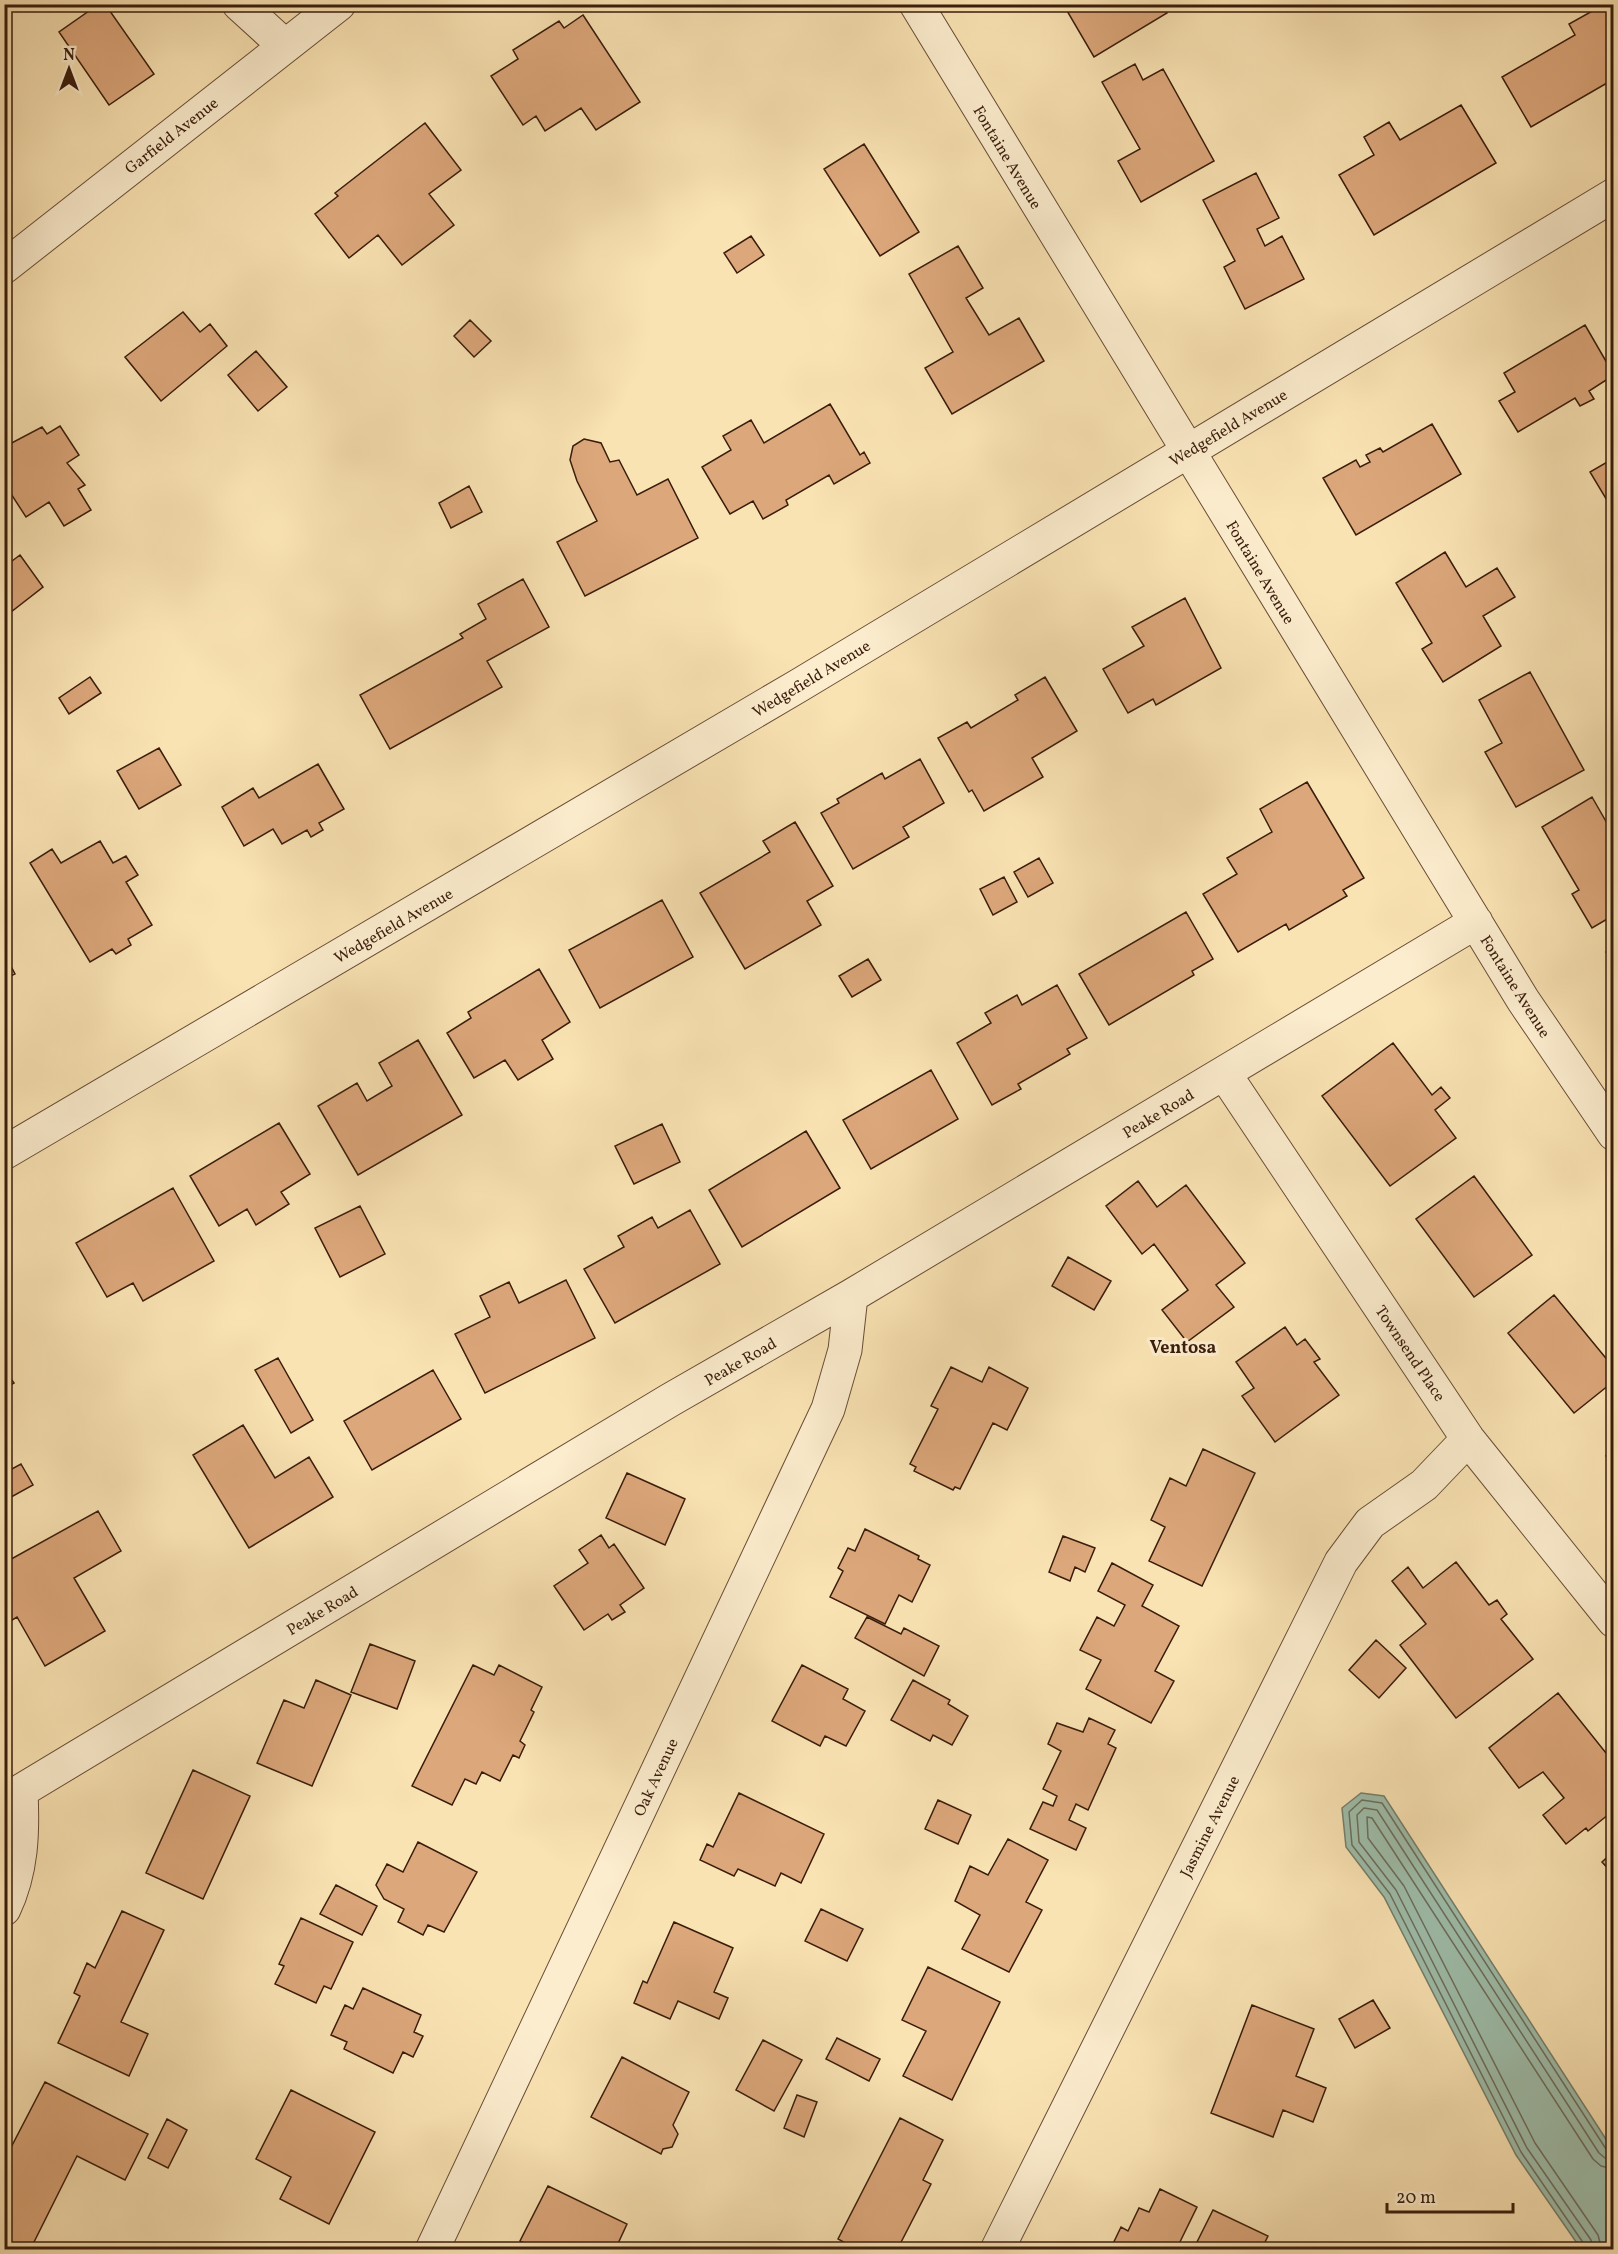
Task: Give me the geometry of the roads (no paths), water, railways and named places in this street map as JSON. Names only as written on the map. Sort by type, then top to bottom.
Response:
[{"type":"street","points":[[239,4],[285,46]]},
{"type":"street","name":"Garfield Avenue","points":[[4,267],[339,4]]},
{"type":"street","name":"Fontaine Avenue","points":[[916,4],[1523,1000],[1614,1134]]},
{"type":"street","name":"Wedgefield Avenue","points":[[4,1153],[788,693],[1614,195]]},
{"type":"street","name":"Peake Road","points":[[13,1796],[660,1406],[851,1296],[1476,922]]},
{"type":"street","name":"Townsend Place","points":[[1224,1073],[1468,1439],[1614,1622]]},
{"type":"street","name":"Oak Avenue","points":[[432,2250],[828,1409],[845,1350],[851,1296]]},
{"type":"street","name":"Jasmine Avenue","points":[[997,2250],[1341,1563],[1370,1523],[1424,1485],[1468,1439]]},
{"type":"street","points":[[4,1909],[16,1880],[24,1836],[13,1796]]},
{"type":"water","points":[[1361,1793],[1384,1796],[1613,2150],[1613,2249],[1581,2249],[1516,2155],[1384,1897],[1346,1847],[1342,1808]]},
{"type":"district","name":"Ventosa","points":[[1183,1347]]}]
